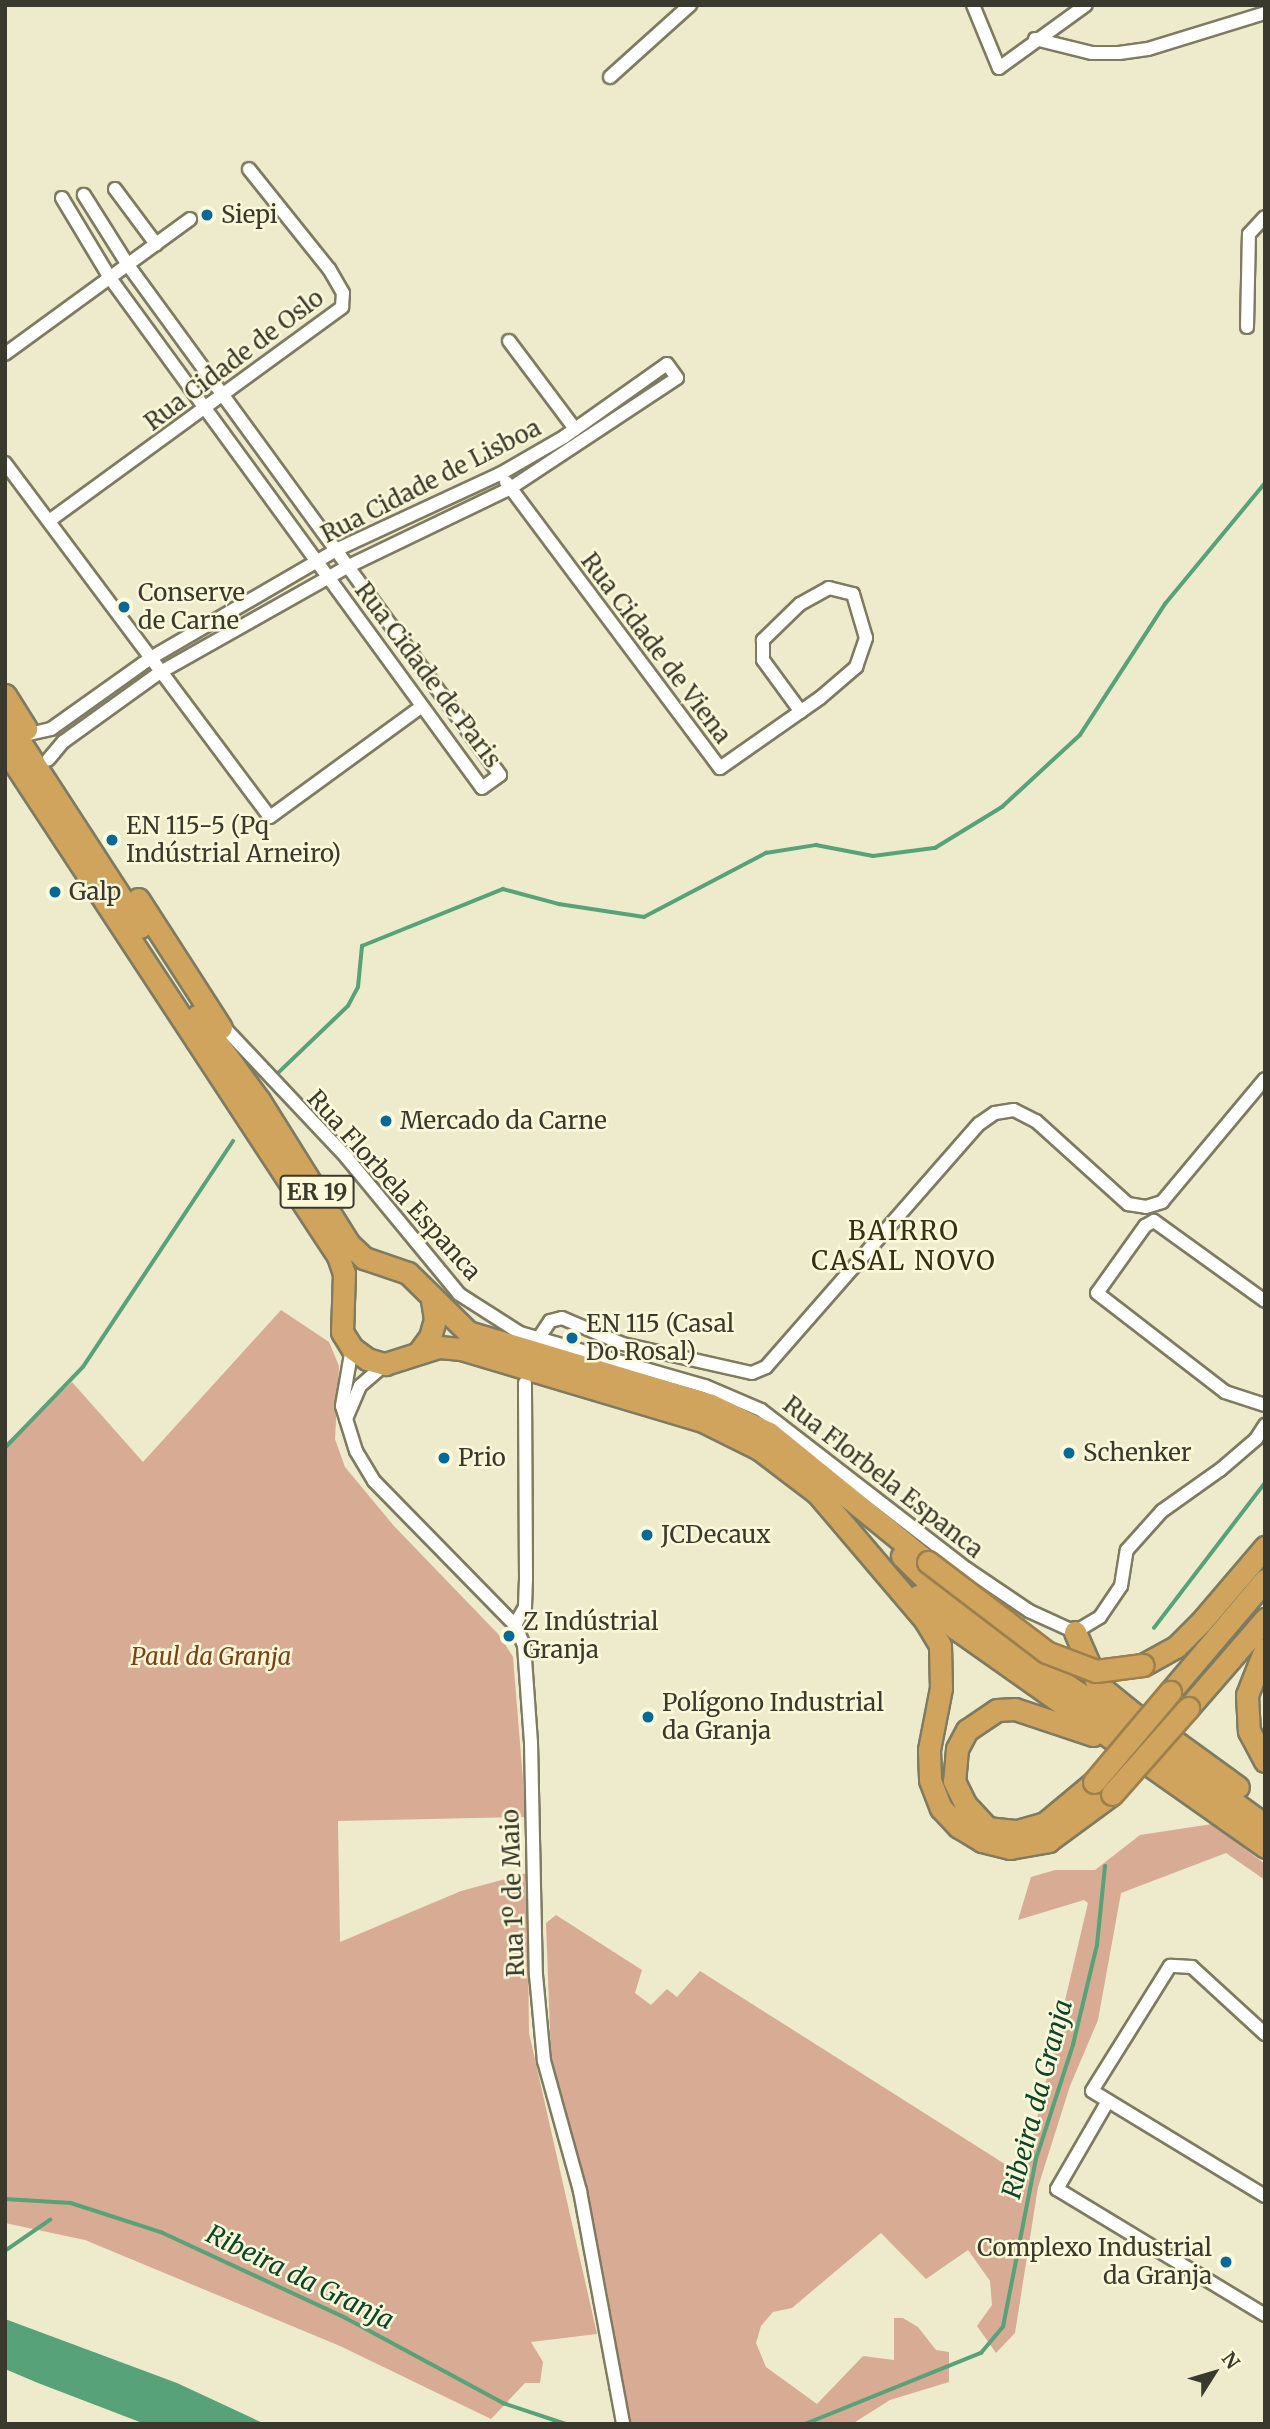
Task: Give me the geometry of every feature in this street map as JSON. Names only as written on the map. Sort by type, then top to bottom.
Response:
[{"type":"highway","points":[[5,695],[213,1014],[259,1100]]},
{"type":"highway","name":"ER 19","points":[[5,719],[201,1021],[259,1100],[349,1244],[363,1258],[390,1269]]},
{"type":"highway","points":[[5,749],[338,1256],[344,1295],[340,1313],[342,1332],[352,1348],[366,1359],[385,1364],[403,1361],[419,1352],[430,1337],[435,1319],[432,1300]]},
{"type":"highway","points":[[5,772],[259,1156],[306,1205]]},
{"type":"highway","points":[[344,1295],[363,1276],[390,1269],[415,1279],[432,1300],[468,1332],[711,1405],[769,1433],[802,1455],[928,1562],[1046,1653],[1096,1671],[1143,1665],[1176,1647],[1265,1547]]},
{"type":"highway","points":[[419,1352],[461,1349],[703,1421],[759,1449],[817,1493],[871,1554],[940,1646],[941,1688],[929,1750],[930,1780],[940,1808],[959,1827],[982,1841],[1010,1848],[1048,1841],[1112,1794],[1265,1619]]},
{"type":"highway","points":[[802,1455],[967,1619],[1124,1723],[1265,1825]]},
{"type":"highway","points":[[871,1554],[955,1628],[1265,1847]]},
{"type":"highway","points":[[1179,1785],[1084,1730],[1015,1709],[981,1717],[957,1749],[954,1781],[965,1804],[987,1828],[1017,1831],[1045,1823],[1094,1782],[1170,1692],[1265,1580]]},
{"type":"highway","points":[[1075,1632],[1098,1685],[1265,1807]]},
{"type":"highway","points":[[1265,1649],[1247,1695],[1249,1731],[1265,1761]]},
{"type":"street","points":[[610,77],[690,5]]},
{"type":"street","points":[[973,5],[999,68],[1035,39],[1086,5]]},
{"type":"street","points":[[1239,5],[1245,19]]},
{"type":"street","points":[[1035,39],[1092,53],[1119,53],[1265,13]]},
{"type":"street","name":"Rua Cidade de Oslo","points":[[49,522],[224,397],[342,307],[343,293],[329,269],[250,169]]},
{"type":"street","points":[[115,188],[156,244]]},
{"type":"street","name":"Rua Cidade de Paris","points":[[62,198],[110,278],[482,788],[500,775],[128,265],[84,195]]},
{"type":"street","points":[[1247,327],[1249,234],[1252,226],[1265,217]]},
{"type":"street","points":[[5,354],[190,219]]},
{"type":"street","points":[[509,341],[575,429]]},
{"type":"street","name":"Rua Cidade de Lisboa","points":[[29,734],[51,729],[149,659],[336,551],[500,474],[575,429],[667,364],[677,378],[511,488],[347,567],[159,673],[63,742],[48,760]]},
{"type":"street","points":[[5,463],[159,673],[270,817],[422,706]]},
{"type":"street","name":"Rua Cidade de Viena","points":[[500,474],[720,768],[802,712],[856,667],[866,638],[853,594],[829,588],[800,604],[763,639],[763,660],[802,712]]},
{"type":"street","name":"Rua Florbela Espanca","points":[[213,1014],[347,1158],[459,1294],[503,1324],[705,1385],[761,1410],[967,1569],[1029,1611],[1075,1632]]},
{"type":"street","points":[[540,1336],[550,1321],[562,1318],[623,1344],[752,1373],[766,1367],[979,1124],[995,1114],[1014,1111],[1037,1121],[1128,1204],[1146,1207],[1162,1202],[1265,1079]]},
{"type":"street","points":[[1265,1301],[1153,1222],[1145,1226],[1097,1293],[1225,1392],[1265,1405]]},
{"type":"street","name":"Rua 1º de Maio","points":[[352,1348],[342,1406],[356,1451],[374,1481],[515,1625],[524,1644],[528,1680],[536,1975],[544,2062],[580,2191],[623,2424]]},
{"type":"street","points":[[346,1419],[360,1386],[385,1364]]},
{"type":"street","points":[[515,1625],[525,1607],[525,1383]]},
{"type":"street","points":[[1075,1632],[1100,1617],[1121,1586],[1127,1550],[1162,1511],[1220,1470],[1256,1439],[1265,1425]]},
{"type":"street","points":[[1265,2034],[1192,1967],[1170,1966],[1092,2091],[1265,2196]]},
{"type":"street","points":[[1108,2101],[1057,2189],[1265,2315]]},
{"type":"green space","name":"Paul da Granja","points":[[281,1310],[329,1342],[339,1366],[335,1439],[345,1467],[394,1526],[500,1636],[513,1657],[526,1817],[338,1821],[340,1942],[461,1891],[527,1873],[529,2033],[597,2334],[531,2342],[543,2362],[540,2383],[525,2383],[491,2419],[340,2346],[85,2240],[5,2223],[5,1444],[72,1382],[143,1462]]},
{"type":"green space","points":[[1212,1824],[1265,1864],[1265,1880],[1226,1853],[1121,1893],[1098,2020],[1070,2086],[1038,2187],[1015,2333],[996,2353],[977,2326],[992,2305],[990,2281],[968,2250],[926,2279],[881,2233],[792,2308],[773,2312],[761,2326],[756,2343],[766,2367],[817,2404],[863,2356],[894,2360],[894,2318],[903,2318],[918,2327],[936,2350],[949,2352],[949,2382],[890,2400],[852,2424],[630,2424],[587,2187],[551,2060],[546,1923],[556,1915],[642,1970],[635,1993],[651,2005],[667,1989],[677,1997],[700,1971],[1008,2166],[1025,2170],[1088,1903],[1084,1900],[1018,1920],[1031,1877],[1055,1870],[1095,1870],[1140,1835]]},
{"type":"shaded area","points":[[5,2319],[177,2383],[265,2424],[145,2424],[38,2383],[5,2369]]},
{"type":"waterway","points":[[275,1076],[348,1006],[358,987],[362,946],[503,889],[559,904],[644,917],[766,853],[816,845],[873,856],[935,848],[1002,807],[1080,735],[1165,604],[1265,483]]},
{"type":"waterway","points":[[5,1448],[83,1367],[233,1141]]},
{"type":"waterway","name":"Ribeira da Granja","points":[[1154,1628],[1265,1483]]},
{"type":"waterway","name":"Ribeira da Granja","points":[[805,2424],[981,2353],[1003,2327],[1036,2159],[1073,2045],[1097,1945],[1105,1866]]},
{"type":"waterway","name":"Ribeira da Granja","points":[[5,2199],[71,2203],[161,2232],[346,2318],[503,2403],[566,2424]]},
{"type":"waterway","points":[[5,2251],[50,2220]]},
{"type":"place","name":"Siepi","points":[[207,215]]},
{"type":"place","name":"Conserve de Carne","points":[[124,607]]},
{"type":"place","name":"EN 115-5 (Pq Indústrial Arneiro)","points":[[112,840]]},
{"type":"place","name":"Galp","points":[[55,892]]},
{"type":"place","name":"Mercado da Carne","points":[[386,1121]]},
{"type":"place","name":"EN 115 (Casal Do Rosal)","points":[[572,1338]]},
{"type":"place","name":"Schenker","points":[[1069,1453]]},
{"type":"place","name":"Prio","points":[[444,1458]]},
{"type":"place","name":"JCDecaux","points":[[647,1535]]},
{"type":"place","name":"Z Indústrial Granja","points":[[509,1636]]},
{"type":"place","name":"Polígono Industrial da Granja","points":[[648,1717]]},
{"type":"place","name":"Complexo Industrial da Granja","points":[[1226,2262]]},
{"type":"district","name":"BAIRRO CASAL NOVO","points":[[904,1246]]}]
